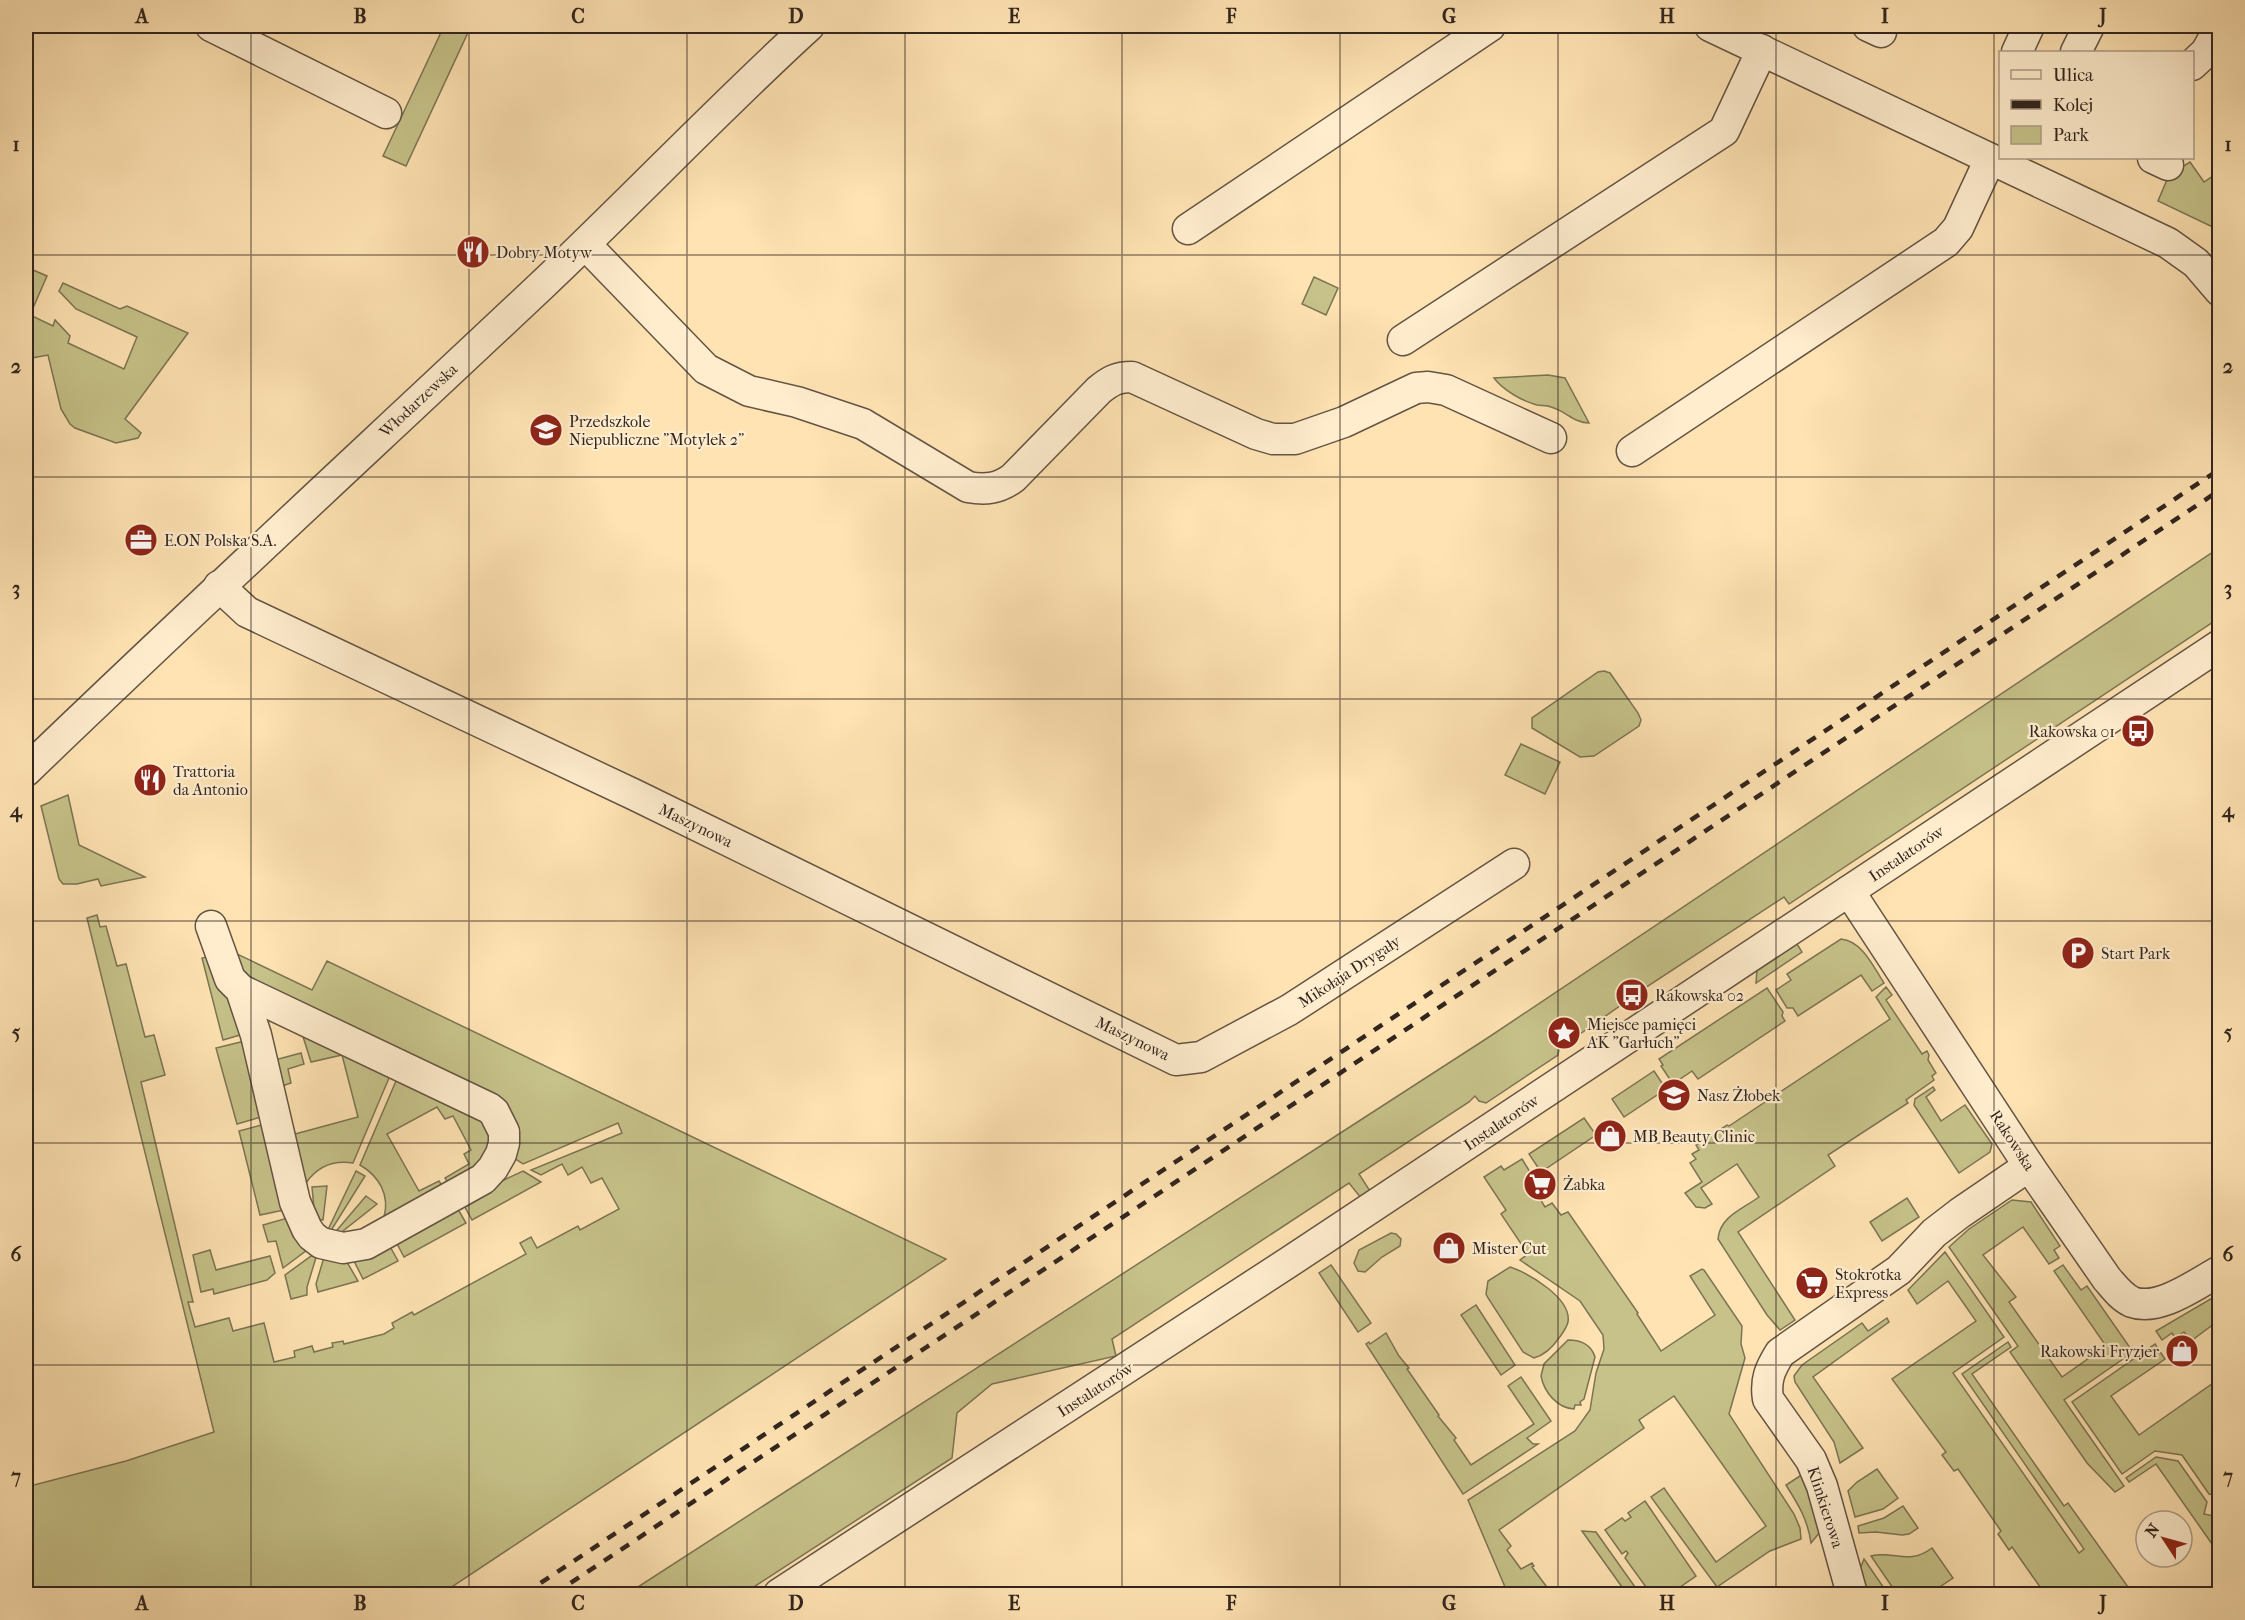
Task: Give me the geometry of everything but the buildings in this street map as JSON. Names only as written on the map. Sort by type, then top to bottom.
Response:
[{"type":"street","points":[[211,26],[386,113]]},
{"type":"street","name":"Włodarzewska","points":[[26,771],[219,586],[585,244],[723,105],[809,26]]},
{"type":"street","points":[[1188,229],[1490,26]]},
{"type":"street","points":[[1710,26],[1755,39],[1990,159],[2168,243],[2196,263],[2220,291]]},
{"type":"street","points":[[2017,51],[2029,26]]},
{"type":"street","points":[[2076,51],[2089,26]]},
{"type":"street","points":[[2194,64],[2206,52],[2220,27]]},
{"type":"street","points":[[1403,340],[1724,131],[1755,39]]},
{"type":"street","points":[[1632,451],[1946,242],[1958,228],[1990,159]]},
{"type":"street","points":[[585,244],[706,369],[749,391],[797,402],[863,424],[968,487],[986,490],[1004,485],[1099,390],[1110,381],[1120,377],[1132,377],[1256,434],[1273,439],[1295,439],[1344,422],[1416,388],[1428,387],[1446,390],[1551,438]]},
{"type":"street","name":"Maszynowa","points":[[219,586],[247,612],[635,795],[1176,1060]]},
{"type":"street","name":"Instalatorów","points":[[779,1594],[1295,1258],[2220,645]]},
{"type":"street","name":"Mikołaja Drygały","points":[[1176,1060],[1201,1057],[1289,1010],[1514,864]]},
{"type":"street","name":"Rakowska","points":[[1849,891],[2029,1166],[2119,1293],[2131,1301],[2145,1304],[2163,1302],[2220,1271]]},
{"type":"street","points":[[211,926],[230,979],[241,990],[489,1108],[498,1119],[504,1132],[501,1154],[493,1168],[476,1183],[366,1244],[343,1248],[328,1246],[317,1240],[306,1229],[295,1202],[256,1035],[241,990]]},
{"type":"street","name":"Klinkierowa","points":[[1852,1594],[1822,1486],[1811,1460],[1768,1399],[1769,1371],[1780,1353],[1899,1270],[1943,1226],[2029,1166]]},
{"type":"green space","points":[[444,26],[471,26],[406,166],[383,156]]},
{"type":"green space","points":[[2190,162],[2204,182],[2219,172],[2219,230],[2158,201],[2169,175]]},
{"type":"green space","points":[[26,267],[47,276],[30,315],[53,326],[55,320],[70,336],[68,343],[124,369],[137,337],[76,309],[59,291],[63,283],[120,309],[127,306],[188,333],[125,419],[141,433],[138,438],[116,443],[75,428],[61,409],[48,355],[26,359]]},
{"type":"green space","points":[[1314,277],[1338,288],[1326,315],[1302,304]]},
{"type":"green space","points":[[1548,375],[1565,378],[1589,423],[1579,421],[1549,406],[1525,401],[1508,391],[1494,378]]},
{"type":"green space","points":[[2219,548],[2219,618],[1789,904],[1784,897],[1645,988],[1641,983],[1620,997],[1624,1003],[1580,1034],[1568,1018],[1547,1031],[1559,1049],[1558,1055],[1486,1103],[1479,1101],[1475,1096],[1359,1174],[1370,1191],[1361,1198],[1349,1183],[1112,1339],[1116,1356],[992,1384],[957,1413],[952,1458],[743,1594],[627,1594],[1489,1037]]},
{"type":"green space","points":[[1598,672],[1610,673],[1638,713],[1641,720],[1639,726],[1594,756],[1580,757],[1532,728],[1532,718]]},
{"type":"green space","points":[[1521,744],[1560,762],[1545,794],[1505,775]]},
{"type":"green space","points":[[68,795],[79,845],[145,877],[101,886],[98,879],[77,884],[63,884],[59,879],[41,806]]},
{"type":"green space","points":[[97,915],[100,927],[106,926],[117,966],[126,964],[145,1037],[154,1035],[165,1075],[141,1082],[193,1302],[188,1302],[195,1327],[229,1318],[233,1331],[264,1323],[274,1362],[295,1357],[294,1351],[312,1346],[314,1352],[333,1347],[332,1343],[343,1341],[344,1344],[384,1334],[394,1328],[392,1323],[412,1312],[414,1315],[526,1254],[520,1243],[531,1237],[537,1248],[578,1226],[580,1230],[619,1209],[602,1178],[591,1183],[582,1167],[568,1175],[562,1164],[541,1175],[531,1170],[622,1133],[618,1123],[523,1164],[509,1155],[512,1132],[246,983],[231,951],[312,990],[327,961],[946,1259],[441,1594],[26,1594],[26,1487],[126,1461],[214,1432],[87,918]]},
{"type":"green space","points":[[1841,939],[1861,949],[1884,983],[1872,991],[1861,975],[1798,1016],[1793,1008],[1787,1008],[1776,990],[1791,980],[1787,974]]},
{"type":"green space","points":[[1797,944],[1802,952],[1756,983],[1757,970]]},
{"type":"green space","points":[[212,956],[247,1033],[223,1040],[202,958]]},
{"type":"green space","points":[[1886,987],[1892,995],[1886,1000],[1922,1054],[1927,1051],[1928,1060],[1936,1073],[1932,1076],[1934,1080],[1906,1100],[1908,1103],[1828,1155],[1835,1166],[1738,1232],[1795,1320],[1780,1330],[1767,1315],[1718,1239],[1723,1224],[1740,1209],[1759,1197],[1737,1164],[1701,1188],[1712,1204],[1705,1208],[1696,1207],[1685,1193],[1702,1182],[1690,1163],[1696,1159],[1692,1154],[1699,1150],[1696,1145],[1727,1125],[1729,1126],[1890,1019],[1876,997]]},
{"type":"green space","points":[[1767,988],[1783,1012],[1782,1016],[1785,1021],[1698,1079],[1692,1071],[1673,1084],[1659,1059]]},
{"type":"green space","points":[[301,1030],[392,1071],[353,1163],[326,1166],[310,1177],[306,1183],[271,1061],[301,1053],[304,1064],[288,1069],[291,1083],[282,1086],[295,1134],[358,1117],[342,1055],[311,1062]]},
{"type":"green space","points":[[249,1040],[268,1115],[237,1124],[216,1048]]},
{"type":"green space","points":[[1654,1071],[1666,1089],[1624,1117],[1612,1099]]},
{"type":"green space","points":[[399,1074],[490,1121],[491,1154],[450,1186],[445,1178],[469,1164],[464,1154],[471,1150],[453,1116],[445,1119],[437,1107],[387,1134],[419,1191],[439,1181],[445,1190],[384,1217],[384,1194],[378,1180],[360,1165]]},
{"type":"green space","points":[[1933,1087],[1935,1090],[1926,1097],[1941,1121],[1965,1105],[1992,1144],[1990,1152],[1959,1173],[1914,1105],[1915,1099]]},
{"type":"green space","points":[[1584,1118],[1596,1135],[1541,1172],[1529,1154]]},
{"type":"green space","points":[[269,1123],[289,1209],[260,1215],[239,1131]]},
{"type":"green space","points":[[1522,1159],[1533,1177],[1529,1181],[1545,1207],[1552,1203],[1561,1215],[1568,1212],[1638,1313],[1661,1351],[1715,1315],[1690,1276],[1704,1270],[1742,1326],[1741,1344],[1745,1358],[1729,1414],[1794,1514],[1800,1528],[1801,1539],[1770,1551],[1717,1587],[1651,1497],[1664,1488],[1716,1562],[1766,1526],[1674,1396],[1639,1420],[1644,1428],[1499,1530],[1511,1546],[1507,1550],[1521,1569],[1532,1563],[1534,1566],[1532,1567],[1552,1594],[1508,1594],[1468,1500],[1575,1431],[1590,1410],[1596,1373],[1604,1349],[1603,1335],[1580,1301],[1520,1260],[1528,1254],[1501,1214],[1506,1210],[1484,1177],[1501,1166],[1504,1170]]},
{"type":"green space","points":[[356,1171],[365,1176],[327,1237],[325,1236]]},
{"type":"green space","points":[[523,1171],[541,1182],[472,1220],[461,1200]]},
{"type":"green space","points":[[327,1186],[323,1220],[315,1219],[312,1187]]},
{"type":"green space","points":[[366,1196],[377,1204],[334,1238],[332,1236]]},
{"type":"green space","points":[[1907,1198],[1919,1217],[1882,1241],[1870,1222]]},
{"type":"green space","points":[[2012,1200],[2031,1202],[2060,1246],[2054,1250],[2059,1258],[2049,1264],[2023,1227],[1983,1255],[2016,1297],[2009,1302],[2062,1377],[2106,1346],[2054,1271],[2063,1265],[2081,1290],[2087,1286],[2133,1352],[2064,1400],[2124,1486],[2115,1492],[2087,1463],[2010,1352],[2018,1346],[1949,1247],[1969,1229]]},
{"type":"green space","points":[[455,1204],[466,1223],[404,1257],[394,1238]]},
{"type":"green space","points":[[291,1217],[311,1247],[283,1268],[276,1241],[268,1242],[263,1225]]},
{"type":"green space","points":[[1391,1233],[1401,1239],[1400,1246],[1382,1257],[1365,1272],[1358,1271],[1354,1263],[1359,1250]]},
{"type":"green space","points":[[387,1241],[398,1261],[363,1279],[352,1257]]},
{"type":"green space","points":[[210,1250],[216,1270],[270,1256],[275,1273],[267,1280],[214,1294],[213,1289],[201,1292],[193,1255]]},
{"type":"green space","points":[[318,1251],[307,1287],[307,1295],[291,1299],[285,1275]]},
{"type":"green space","points":[[1945,1252],[2004,1337],[1953,1373],[2079,1553],[2084,1549],[1962,1374],[2008,1342],[2011,1347],[1972,1374],[2064,1506],[2068,1503],[2133,1594],[2089,1594],[2087,1592],[2083,1594],[2045,1594],[2012,1547],[2009,1550],[1998,1534],[2001,1531],[1958,1469],[1954,1471],[1942,1455],[1946,1452],[1892,1379],[1976,1321],[1948,1281],[1917,1304],[1908,1290]]},
{"type":"green space","points":[[325,1254],[344,1257],[358,1281],[318,1292],[316,1284]]},
{"type":"green space","points":[[1331,1265],[1371,1323],[1358,1332],[1319,1273]]},
{"type":"green space","points":[[1510,1267],[1547,1288],[1563,1304],[1567,1313],[1568,1322],[1564,1330],[1551,1348],[1538,1357],[1534,1358],[1523,1352],[1486,1294],[1488,1281]]},
{"type":"green space","points":[[2219,1294],[2219,1320],[2191,1341],[2184,1332],[2175,1338],[2172,1333],[2162,1340],[2156,1331]]},
{"type":"green space","points":[[1476,1305],[1515,1365],[1501,1375],[1461,1315]]},
{"type":"green space","points":[[1887,1318],[1889,1322],[1813,1377],[1863,1448],[1840,1463],[1834,1442],[1795,1382],[1794,1376],[1802,1365],[1862,1323],[1868,1331]]},
{"type":"green space","points":[[1386,1333],[1438,1416],[1456,1438],[1454,1440],[1471,1465],[1534,1424],[1508,1386],[1521,1377],[1551,1421],[1527,1438],[1533,1444],[1538,1444],[1463,1494],[1366,1344],[1369,1342],[1370,1344]]},
{"type":"green space","points":[[1568,1340],[1585,1344],[1595,1357],[1584,1399],[1580,1402],[1581,1405],[1575,1405],[1574,1409],[1562,1406],[1552,1398],[1541,1376],[1544,1364]]},
{"type":"green space","points":[[2155,1344],[2165,1359],[2111,1396],[2139,1435],[2219,1379],[2219,1496],[2209,1494],[2182,1455],[2155,1451],[2122,1474],[2072,1402]]},
{"type":"green space","points":[[2156,1457],[2178,1461],[2207,1502],[2204,1514],[2219,1517],[2219,1554],[2194,1518],[2194,1509],[2188,1509],[2156,1464],[2129,1482],[2126,1478]]},
{"type":"green space","points":[[1877,1469],[1898,1498],[1883,1509],[1855,1517],[1848,1491]]},
{"type":"green space","points":[[1803,1474],[1820,1532],[1811,1543],[1805,1520],[1786,1485]]},
{"type":"green space","points":[[1645,1501],[1696,1576],[1670,1594],[1651,1594],[1625,1558],[1628,1553],[1626,1551],[1622,1554],[1605,1530],[1622,1518],[1625,1521],[1631,1517],[1628,1513]]},
{"type":"green space","points":[[1903,1506],[1918,1528],[1909,1534],[1859,1533],[1858,1526],[1884,1518]]},
{"type":"green space","points":[[1582,1531],[1596,1532],[1640,1594],[1627,1594]]},
{"type":"green space","points":[[1932,1548],[1953,1578],[1929,1594],[1897,1594],[1871,1556],[1916,1556]]},
{"type":"green space","points":[[1864,1559],[1888,1594],[1867,1594],[1860,1569]]},
{"type":"railway","points":[[524,1594],[2220,469]]},
{"type":"railway","points":[[554,1594],[2220,490]]},
{"type":"place","name":"Dobry Motyw","points":[[473,252]]},
{"type":"place","name":"Przedszkole Niepubliczne \"Motylek 2\"","points":[[546,430]]},
{"type":"place","name":"E.ON Polska S.A.","points":[[141,540]]},
{"type":"place","name":"Rakowska 01","points":[[2138,731]]},
{"type":"place","name":"Trattoria da Antonio","points":[[150,780]]},
{"type":"place","name":"Start Park","points":[[2078,953]]},
{"type":"place","name":"Rakowska 02","points":[[1632,995]]},
{"type":"place","name":"Miejsce pamięci AK \"Garłuch\"","points":[[1564,1033]]},
{"type":"place","name":"Nasz Żłobek","points":[[1674,1095]]},
{"type":"place","name":"MB Beauty Clinic","points":[[1610,1136]]},
{"type":"place","name":"Żabka","points":[[1540,1184]]},
{"type":"place","name":"Mister Cut","points":[[1449,1248]]},
{"type":"place","name":"Stokrotka Express","points":[[1812,1283]]},
{"type":"place","name":"Rakowski Fryzjer","points":[[2182,1351]]}]
